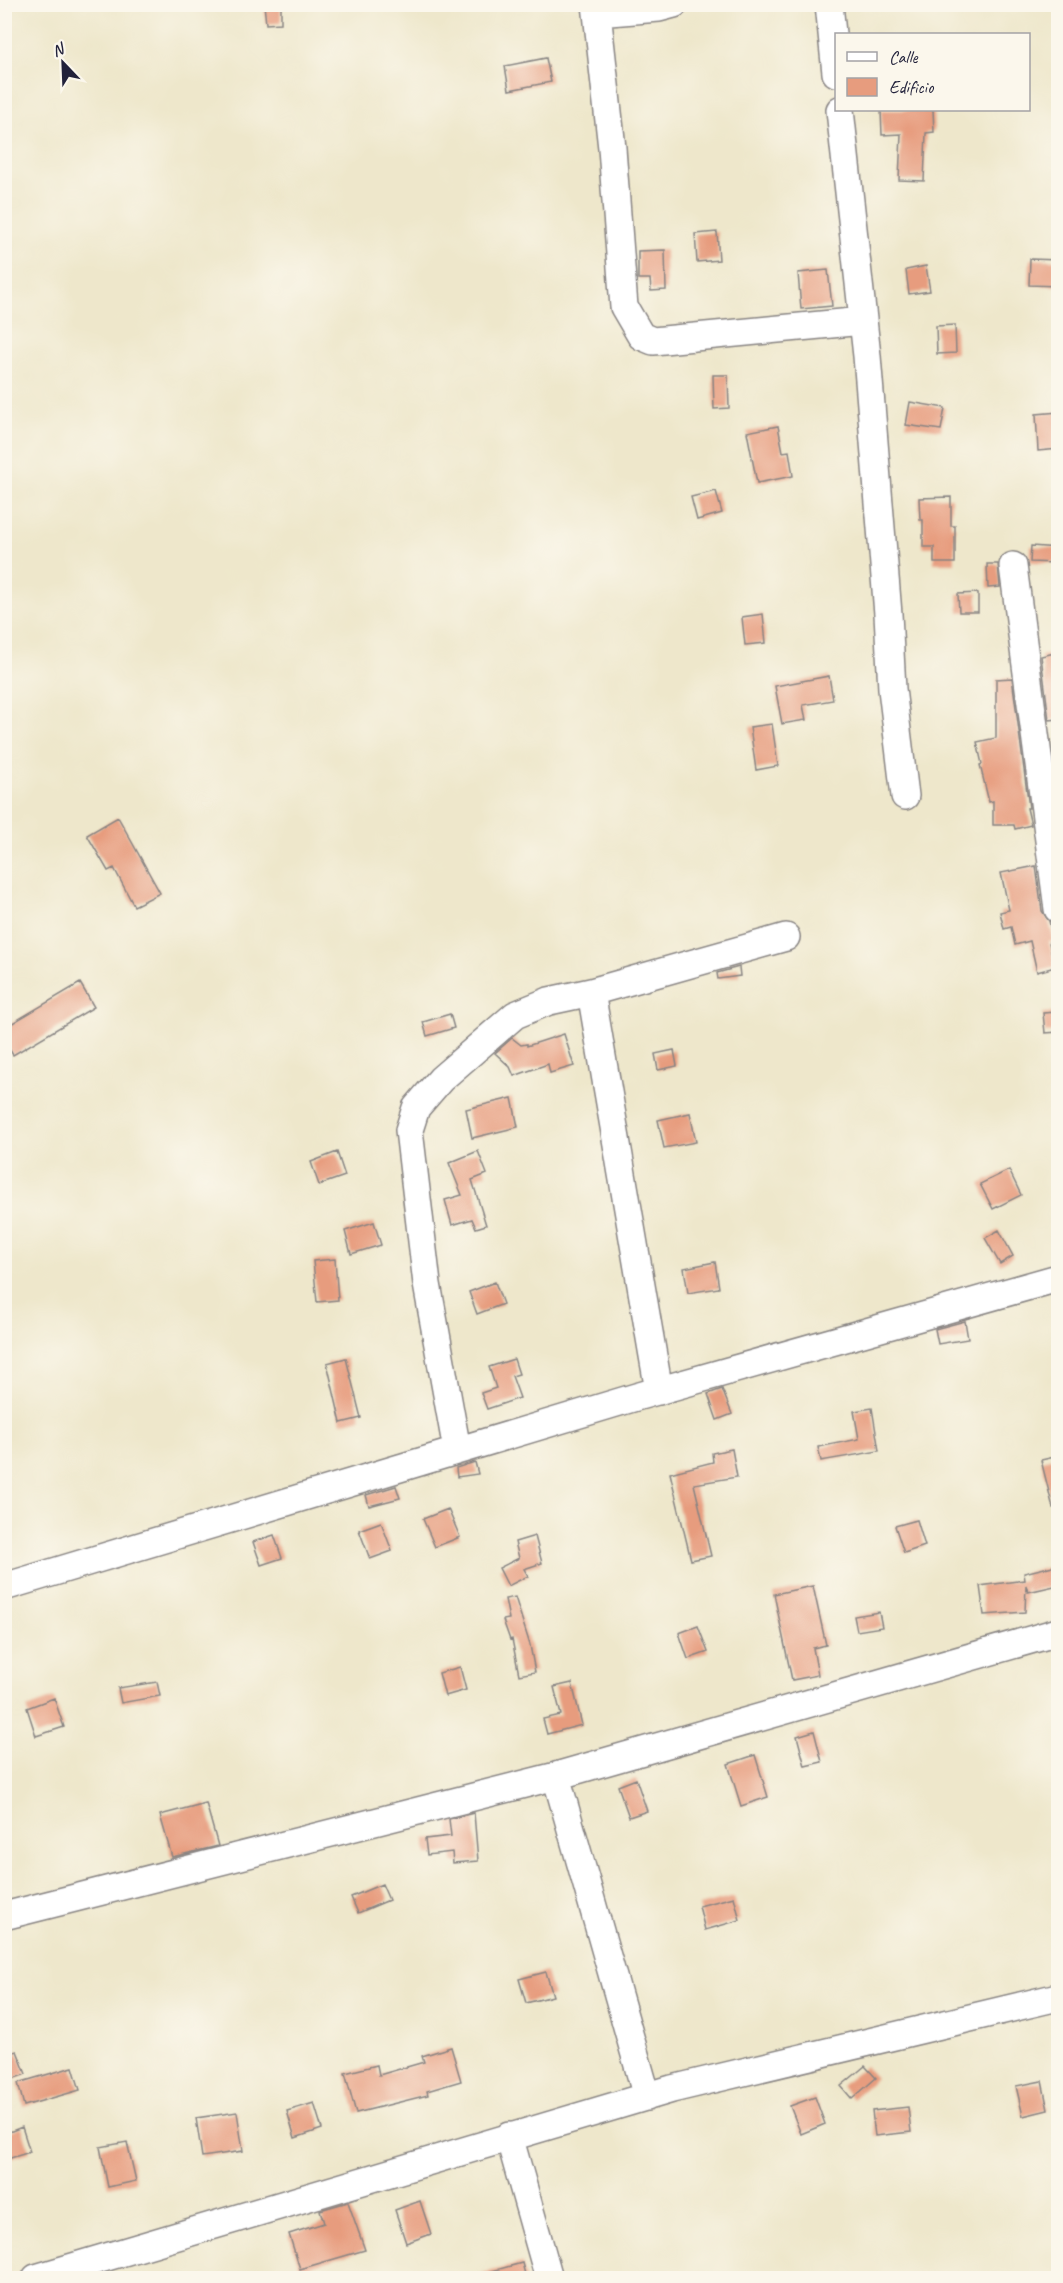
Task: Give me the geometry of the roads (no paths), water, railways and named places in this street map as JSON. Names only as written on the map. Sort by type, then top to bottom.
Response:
[{"type":"street","points":[[674,4],[659,8],[596,9],[612,148],[624,307],[641,336],[653,341],[863,321]]},
{"type":"street","points":[[829,4],[835,56]]},
{"type":"street","points":[[840,111],[863,321],[888,614],[892,689],[905,796]]},
{"type":"street","points":[[1013,566],[1058,900]]},
{"type":"street","points":[[457,1450],[427,1284],[409,1130],[416,1108],[441,1078],[515,1015],[549,1001],[591,992],[786,937]]},
{"type":"street","points":[[591,992],[659,1391]]},
{"type":"street","points":[[4,1587],[457,1450],[1059,1278]]},
{"type":"street","points":[[4,1916],[556,1776],[1059,1632]]},
{"type":"street","points":[[556,1776],[647,2097]]},
{"type":"street","points":[[36,2278],[672,2089],[1059,1996]]},
{"type":"street","points":[[509,2136],[549,2278]]}]
